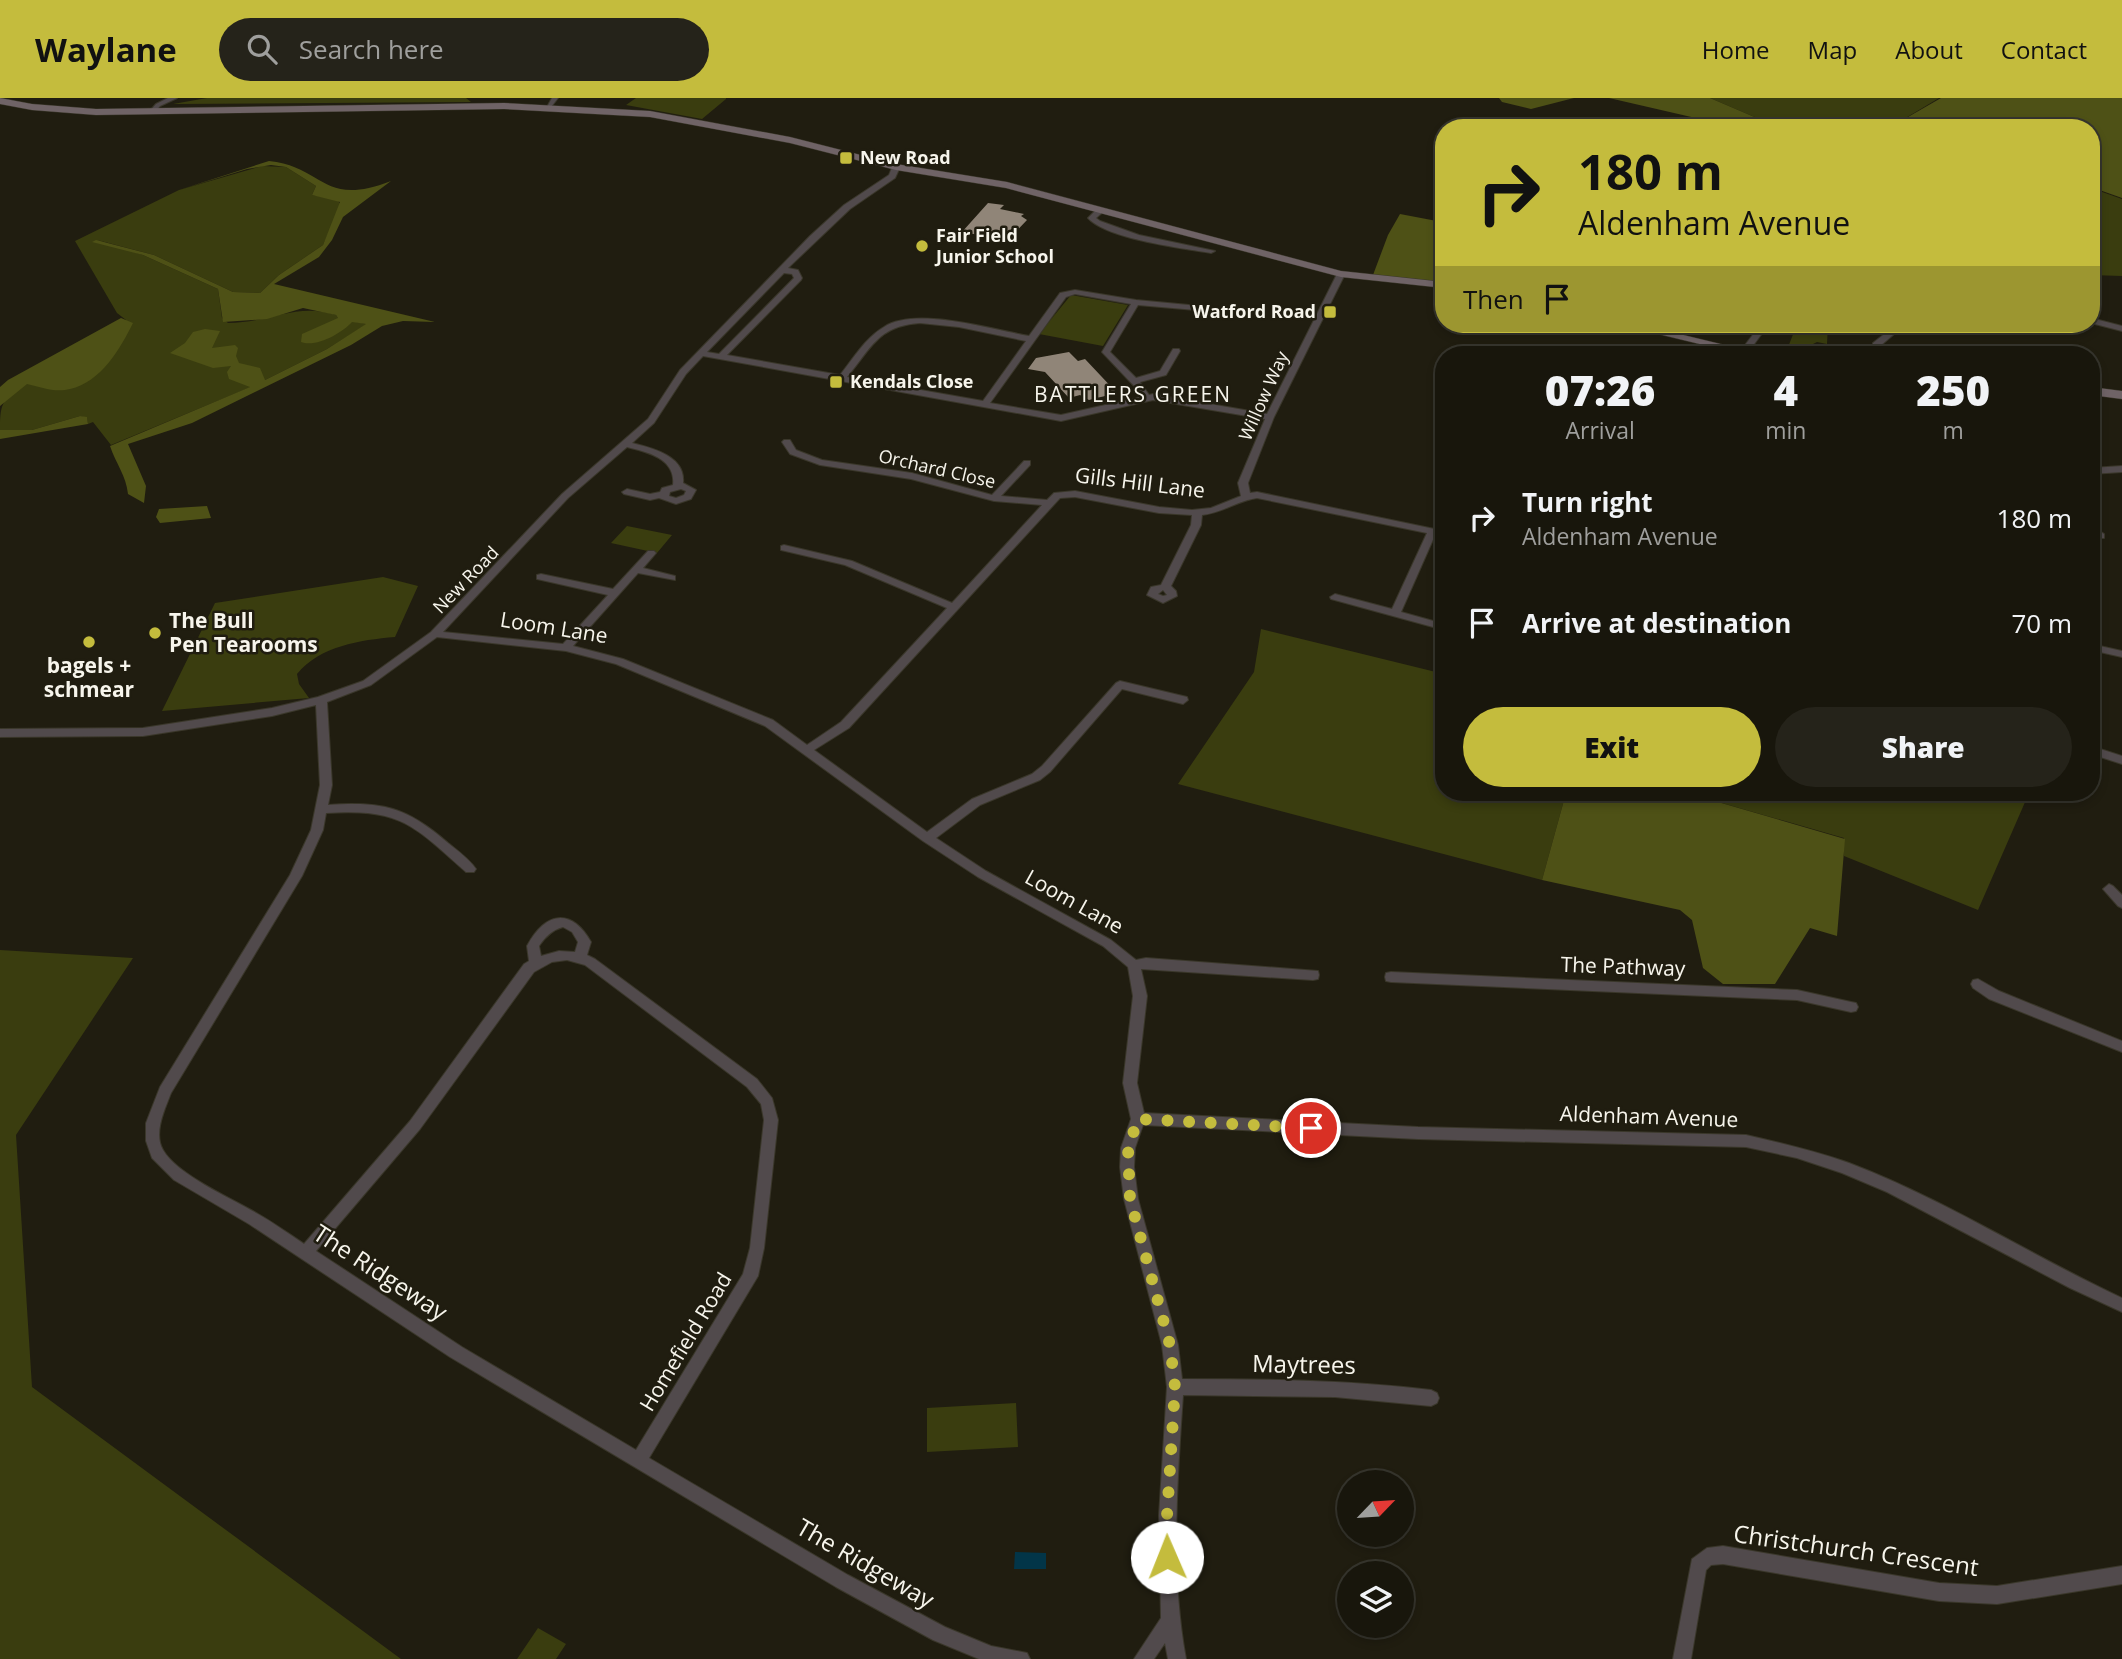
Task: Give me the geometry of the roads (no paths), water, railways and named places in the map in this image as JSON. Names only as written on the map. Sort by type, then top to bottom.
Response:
[{"type":"main road","points":[[0,101],[63,111],[152,112],[552,102],[626,111],[706,122],[896,167],[985,180],[1341,274],[1435,284]]},
{"type":"main road","points":[[1660,333],[1714,346]]},
{"type":"main road","points":[[2100,392],[2122,395]]},
{"type":"street","points":[[152,112],[158,105],[174,98]]},
{"type":"street","name":"New Road","points":[[0,733],[143,732],[256,715],[321,700],[367,683],[435,634],[565,496],[659,413],[676,380],[829,223],[892,176],[896,167]]},
{"type":"street","points":[[1100,211],[1092,218],[1097,223],[1137,237],[1211,251]]},
{"type":"street","points":[[722,356],[798,278],[795,272],[783,270]]},
{"type":"street","name":"Willow Way","points":[[1246,496],[1243,483],[1270,417],[1341,274]]},
{"type":"street","points":[[985,404],[1066,293],[1207,309]]},
{"type":"street","points":[[1136,302],[1106,352],[1135,381],[1146,397]]},
{"type":"street","points":[[842,378],[883,331],[905,322],[924,321],[1031,340]]},
{"type":"street","points":[[2100,323],[2122,329]]},
{"type":"street","points":[[1876,346],[1888,333]]},
{"type":"street","points":[[1135,381],[1163,373],[1176,351]]},
{"type":"street","points":[[701,353],[1061,418],[1146,397],[1270,417]]},
{"type":"street","name":"Orchard Close","points":[[787,442],[793,452],[820,463],[912,476],[994,498],[1046,503]]},
{"type":"street","points":[[626,444],[654,453],[678,467],[681,474],[678,485]]},
{"type":"street","points":[[994,498],[1027,463]]},
{"type":"street","points":[[2100,470],[2122,469]]},
{"type":"street","points":[[627,492],[650,497],[662,495],[668,488],[678,485],[691,490],[688,497],[671,501],[662,495]]},
{"type":"street","name":"Gills Hill Lane","points":[[807,750],[845,724],[1046,503],[1057,495],[1075,494],[1197,513],[1219,510],[1246,496],[1272,497],[1435,532]]},
{"type":"street","points":[[1165,587],[1196,525],[1197,513]]},
{"type":"street","points":[[1395,614],[1432,532]]},
{"type":"street","points":[[784,548],[848,563],[954,607]]},
{"type":"street","points":[[566,648],[650,553]]},
{"type":"street","points":[[636,570],[671,578]]},
{"type":"street","points":[[541,577],[615,593]]},
{"type":"street","points":[[1335,597],[1435,624]]},
{"type":"street","name":"Loom Lane","points":[[435,634],[566,648],[619,661],[769,723],[927,838],[992,880],[1107,943],[1134,965]]},
{"type":"street","points":[[2100,649],[2122,654]]},
{"type":"street","points":[[927,838],[976,802],[1035,777],[1046,769],[1120,685],[1182,700]]},
{"type":"street","name":"The Ridgeway","points":[[321,700],[326,785],[323,809],[296,876],[165,1091],[152,1123],[157,1154],[166,1167],[305,1253],[456,1352],[638,1461],[939,1634],[991,1655],[1021,1659]]},
{"type":"street","points":[[2100,753],[2122,760]]},
{"type":"street","points":[[323,809],[368,806],[402,813],[416,821],[470,869]]},
{"type":"street","points":[[2109,889],[2122,903]]},
{"type":"street","points":[[305,1253],[415,1125],[523,974],[536,963],[556,956],[580,957],[585,942],[576,929],[565,922],[547,928],[533,946],[536,963]]},
{"type":"street","name":"Homefield Road","points":[[580,957],[752,1083],[767,1102],[771,1120],[757,1248],[750,1276],[638,1461]]},
{"type":"street","points":[[1177,1659],[1170,1621],[1167,1516],[1175,1387],[1170,1345],[1130,1199],[1128,1148],[1138,1119],[1130,1083],[1140,996],[1134,965],[1146,963],[1313,975]]},
{"type":"street","name":"The Pathway","points":[[1391,977],[1797,995],[1851,1007]]},
{"type":"street","points":[[1978,984],[1994,995],[2122,1047]]},
{"type":"street","name":"Aldenham Avenue","points":[[1138,1119],[1418,1133],[1746,1141],[1776,1146],[1853,1169],[1898,1188],[2037,1264],[2122,1305]]},
{"type":"street","name":"Maytrees","points":[[1175,1387],[1309,1387],[1373,1390],[1431,1398]]},
{"type":"street","name":"Christchurch Crescent","points":[[1682,1659],[1698,1565],[1707,1557],[1723,1555],[1939,1592],[1997,1595],[2122,1575]]},
{"type":"street","points":[[1143,1659],[1170,1621]]},
{"type":"water","points":[[1015,1552],[1046,1553],[1046,1569],[1014,1569]]},
{"type":"place","name":"New Road","points":[[846,158]]},
{"type":"place","name":"Fair Field Junior School","points":[[922,246]]},
{"type":"place","name":"Watford Road","points":[[1330,312]]},
{"type":"place","name":"Kendals Close","points":[[836,382]]},
{"type":"place","name":"The Bull Pen Tearooms","points":[[155,633]]},
{"type":"place","name":"bagels + schmear","points":[[89,642]]},
{"type":"district","name":"BATTLERS GREEN","points":[[1133,395]]}]
